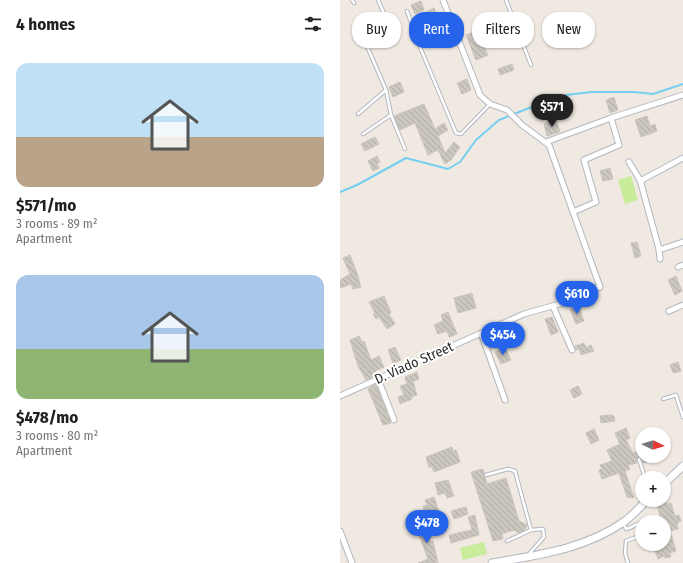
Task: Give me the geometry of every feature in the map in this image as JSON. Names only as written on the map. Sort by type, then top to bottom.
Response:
[{"type":"main road","points":[[671,477],[683,466]]},
{"type":"main road","points":[[492,563],[524,559],[581,544],[600,536],[623,523],[640,507]]},
{"type":"street","points":[[443,0],[480,95],[490,104],[507,110],[522,125],[546,142],[551,149],[573,212],[596,202],[584,160],[619,145],[611,118]]},
{"type":"street","points":[[546,142],[611,118],[683,95]]},
{"type":"street","points":[[640,181],[683,159]]},
{"type":"street","points":[[629,162],[640,181],[659,250],[660,259]]},
{"type":"street","name":"D. Viado Street","points":[[340,396],[524,314],[553,306],[600,287],[573,212]]},
{"type":"street","points":[[659,250],[683,242]]},
{"type":"street","points":[[669,311],[683,305]]},
{"type":"street","points":[[553,306],[572,350]]},
{"type":"street","points":[[481,333],[505,400]]},
{"type":"street","points":[[378,379],[394,420]]},
{"type":"street","points":[[340,531],[352,563]]},
{"type":"lane","points":[[378,0],[387,20],[365,36],[364,39],[386,90],[391,116],[405,149]]},
{"type":"lane","points":[[506,0],[531,65]]},
{"type":"lane","points":[[407,11],[456,132],[461,134],[490,104]]},
{"type":"lane","points":[[358,114],[386,90]]},
{"type":"lane","points":[[364,134],[391,116]]},
{"type":"lane","points":[[663,399],[676,395],[683,418]]},
{"type":"lane","points":[[486,475],[508,469],[515,472],[531,530]]},
{"type":"lane","points":[[623,523],[626,529],[635,526]]},
{"type":"lane","points":[[507,541],[531,530],[543,529],[544,537],[524,559]]},
{"type":"lane","points":[[628,563],[625,553],[626,541],[635,538]]},
{"type":"green space","points":[[631,176],[638,200],[625,204],[618,180]]},
{"type":"green space","points":[[484,542],[487,554],[463,560],[460,548]]},
{"type":"building","points":[[421,1],[424,10],[414,12],[411,5]]},
{"type":"building","points":[[434,8],[436,12],[426,12]]},
{"type":"building","points":[[472,33],[472,48],[485,48],[488,55],[476,60],[466,35]]},
{"type":"building","points":[[512,64],[514,70],[500,75],[498,69]]},
{"type":"building","points":[[467,79],[471,90],[462,94],[457,83]]},
{"type":"building","points":[[400,82],[404,92],[393,97],[389,87]]},
{"type":"building","points":[[614,97],[618,110],[610,113],[606,100]]},
{"type":"building","points":[[424,104],[435,129],[444,123],[448,130],[438,136],[445,153],[454,142],[460,147],[451,160],[445,164],[438,150],[428,155],[415,123],[400,130],[394,116]]},
{"type":"building","points":[[647,116],[650,126],[655,124],[657,131],[641,137],[635,120]]},
{"type":"building","points":[[556,120],[560,132],[547,136],[544,124]]},
{"type":"building","points":[[375,137],[379,144],[365,151],[361,144]]},
{"type":"building","points":[[377,156],[380,162],[377,163],[379,168],[373,171],[368,161]]},
{"type":"building","points":[[610,168],[613,179],[603,181],[600,171]]},
{"type":"building","points":[[637,242],[641,256],[635,258],[631,243]]},
{"type":"building","points":[[350,255],[361,287],[353,289],[351,284],[340,288],[340,280],[350,274],[343,258]]},
{"type":"building","points":[[676,276],[682,291],[675,295],[668,280]]},
{"type":"building","points":[[472,293],[476,308],[458,313],[454,298]]},
{"type":"building","points":[[384,296],[391,313],[389,314],[395,324],[387,329],[379,317],[376,319],[373,314],[375,313],[369,302]]},
{"type":"building","points":[[578,306],[584,321],[576,324],[570,309]]},
{"type":"building","points":[[448,312],[457,334],[449,337],[447,331],[438,334],[434,325],[443,321],[441,315]]},
{"type":"building","points":[[552,317],[558,332],[551,335],[545,319]]},
{"type":"building","points":[[359,336],[362,342],[364,341],[371,360],[379,356],[384,367],[375,371],[377,375],[366,380],[358,366],[350,340]]},
{"type":"building","points":[[584,343],[586,348],[591,345],[594,351],[581,355],[579,349],[576,350],[575,346]]},
{"type":"building","points":[[395,347],[401,360],[393,363],[388,350]]},
{"type":"building","points":[[505,348],[511,360],[501,364],[495,352]]},
{"type":"building","points":[[678,362],[681,371],[673,373],[670,365]]},
{"type":"building","points":[[417,372],[419,379],[413,381],[417,395],[400,404],[398,397],[404,395],[400,386],[407,384],[405,377]]},
{"type":"building","points":[[376,384],[391,423],[383,425],[368,389]]},
{"type":"building","points":[[578,386],[582,394],[574,398],[570,390]]},
{"type":"building","points":[[600,416],[614,416],[615,421],[601,423]]},
{"type":"building","points":[[626,428],[630,438],[626,440],[633,453],[635,452],[635,463],[637,463],[628,465],[630,469],[625,471],[634,498],[627,497],[619,473],[602,479],[599,470],[602,469],[600,465],[612,461],[607,450],[620,444],[615,433]]},
{"type":"building","points":[[594,429],[599,440],[591,444],[586,433]]},
{"type":"building","points":[[452,447],[453,451],[456,450],[460,462],[434,472],[432,467],[429,467],[426,457]]},
{"type":"building","points":[[483,469],[487,484],[506,478],[519,521],[527,525],[525,530],[519,533],[514,530],[502,534],[503,539],[493,541],[471,472]]},
{"type":"building","points":[[448,480],[454,496],[447,498],[445,493],[438,495],[435,483]]},
{"type":"building","points":[[434,497],[439,512],[426,516],[423,506],[427,505],[425,500]]},
{"type":"building","points":[[671,503],[675,516],[679,515],[681,521],[677,523],[678,529],[671,531],[671,515],[660,515],[657,507],[671,507]]},
{"type":"building","points":[[466,507],[468,514],[454,519],[451,511]]},
{"type":"building","points":[[475,515],[479,535],[451,543],[449,535],[472,530],[468,517]]},
{"type":"building","points":[[423,521],[430,542],[433,541],[438,563],[418,563],[428,559],[415,524]]},
{"type":"building","points":[[671,534],[676,551],[670,553],[671,557],[665,558],[664,556],[658,559],[655,551],[671,551]]},
{"type":"waterway","points":[[340,192],[357,185],[406,158],[448,169],[460,162],[476,140],[499,120],[566,95],[591,92],[634,92],[653,94],[683,84]]}]
